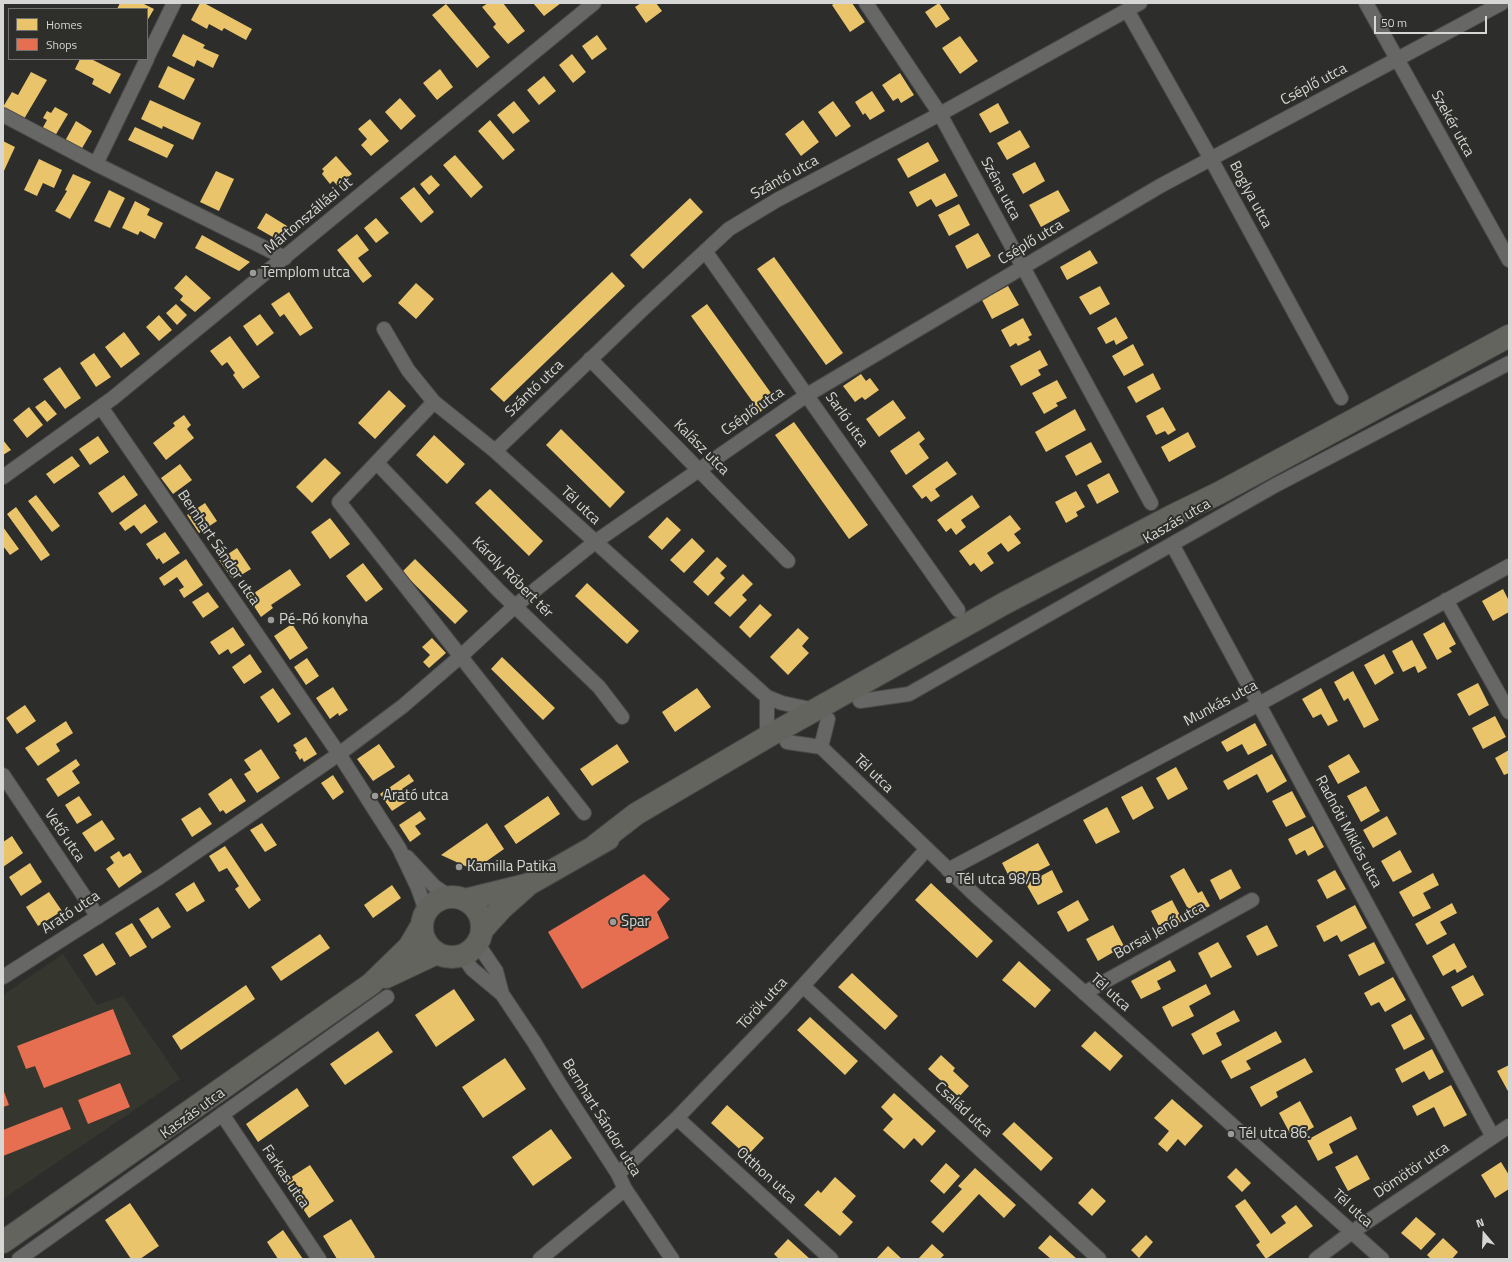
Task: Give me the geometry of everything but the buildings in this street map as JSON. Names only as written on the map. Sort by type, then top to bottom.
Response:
[{"type":"main road","points":[[424,918],[423,936],[428,946],[437,953],[449,957],[474,943],[502,908],[529,884],[596,845],[636,814],[822,714],[1005,603],[1219,493],[1509,336]]},
{"type":"main road","points":[[822,714],[860,701],[1177,523],[1219,493]]},
{"type":"main road","points":[[379,991],[409,947],[424,918],[436,901],[529,884]]},
{"type":"main road","points":[[458,898],[474,907],[480,918],[474,943]]},
{"type":"main road","points":[[3,1242],[437,953]]},
{"type":"street","points":[[148,56],[174,3]]},
{"type":"street","name":"Mártonszállási út","points":[[3,477],[101,407],[285,258],[594,3]]},
{"type":"street","name":"Széna utca","points":[[866,3],[940,114],[1151,503]]},
{"type":"street","name":"Szántó utca","points":[[495,451],[729,229],[777,200],[940,114],[1140,3]]},
{"type":"street","name":"Szekér utca","points":[[1366,3],[1509,260]]},
{"type":"street","name":"Cséplő utca","points":[[595,542],[807,395],[1022,267],[1160,186],[1502,3]]},
{"type":"street","name":"Boglya utca","points":[[1127,10],[1211,159],[1341,398]]},
{"type":"street","points":[[96,164],[146,60]]},
{"type":"street","points":[[3,115],[96,164],[285,258]]},
{"type":"street","name":"Sarló utca","points":[[705,251],[958,610]]},
{"type":"street","name":"Tél utca","points":[[384,329],[408,370],[434,402],[495,451],[767,697],[782,703],[822,714]]},
{"type":"street","name":"Kalász utca","points":[[590,360],[788,561]]},
{"type":"street","name":"Kaszás utca","points":[[860,701],[909,694],[1274,486],[1509,363]]},
{"type":"street","points":[[434,402],[339,502],[584,814]]},
{"type":"street","name":"Bernhart Sándor utca","points":[[101,407],[338,754],[399,848],[418,888],[424,918]]},
{"type":"street","name":"Károly Róbert tér","points":[[377,463],[515,606],[599,687],[622,717]]},
{"type":"street","name":"Arató utca","points":[[3,977],[160,877],[338,754],[402,706],[515,606],[595,542]]},
{"type":"street","name":"Radnóti Miklós utca","points":[[1172,544],[1493,1137]]},
{"type":"street","name":"Munkás utca","points":[[948,870],[1259,704],[1509,566]]},
{"type":"street","points":[[1446,600],[1509,712]]},
{"type":"street","points":[[767,697],[777,739],[821,747],[822,714]]},
{"type":"street","name":"Tél utca","points":[[821,747],[926,850],[1382,1259]]},
{"type":"street","name":"Vető utca","points":[[3,775],[98,917]]},
{"type":"street","name":"Bernhart Sándor utca","points":[[399,848],[434,886],[458,898]]},
{"type":"street","name":"Török utca","points":[[618,1174],[677,1118],[803,986],[926,850]]},
{"type":"street","name":"Borsai Jenő utca","points":[[1084,993],[1252,900]]},
{"type":"street","name":"Bernhart Sándor utca","points":[[474,943],[472,969],[502,994],[618,1174],[625,1189],[672,1259]]},
{"type":"street","name":"Bernhart Sándor utca","points":[[474,943],[496,971],[502,994]]},
{"type":"street","name":"Család utca","points":[[803,986],[1099,1259]]},
{"type":"street","name":"Kaszás utca","points":[[19,1259],[222,1114],[379,991]]},
{"type":"street","name":"Farkas utca","points":[[222,1114],[319,1259]]},
{"type":"street","name":"Otthon utca","points":[[677,1118],[831,1259]]},
{"type":"street","name":"Dömötör utca","points":[[1316,1259],[1352,1232],[1509,1126]]},
{"type":"street","points":[[540,1259],[625,1189]]},
{"type":"shaded area","points":[[63,954],[97,1005],[123,996],[180,1079],[3,1199],[3,995]]},
{"type":"place","name":"Templom utca","points":[[253,273]]},
{"type":"place","name":"Pé-Ró konyha","points":[[271,620]]},
{"type":"place","name":"Arató utca","points":[[375,796]]},
{"type":"place","name":"Kamilla Patika","points":[[459,867]]},
{"type":"place","name":"Tél utca 98/B","points":[[949,880]]},
{"type":"place","name":"Spar","points":[[613,922]]},
{"type":"place","name":"Tél utca 86.","points":[[1231,1134]]}]
